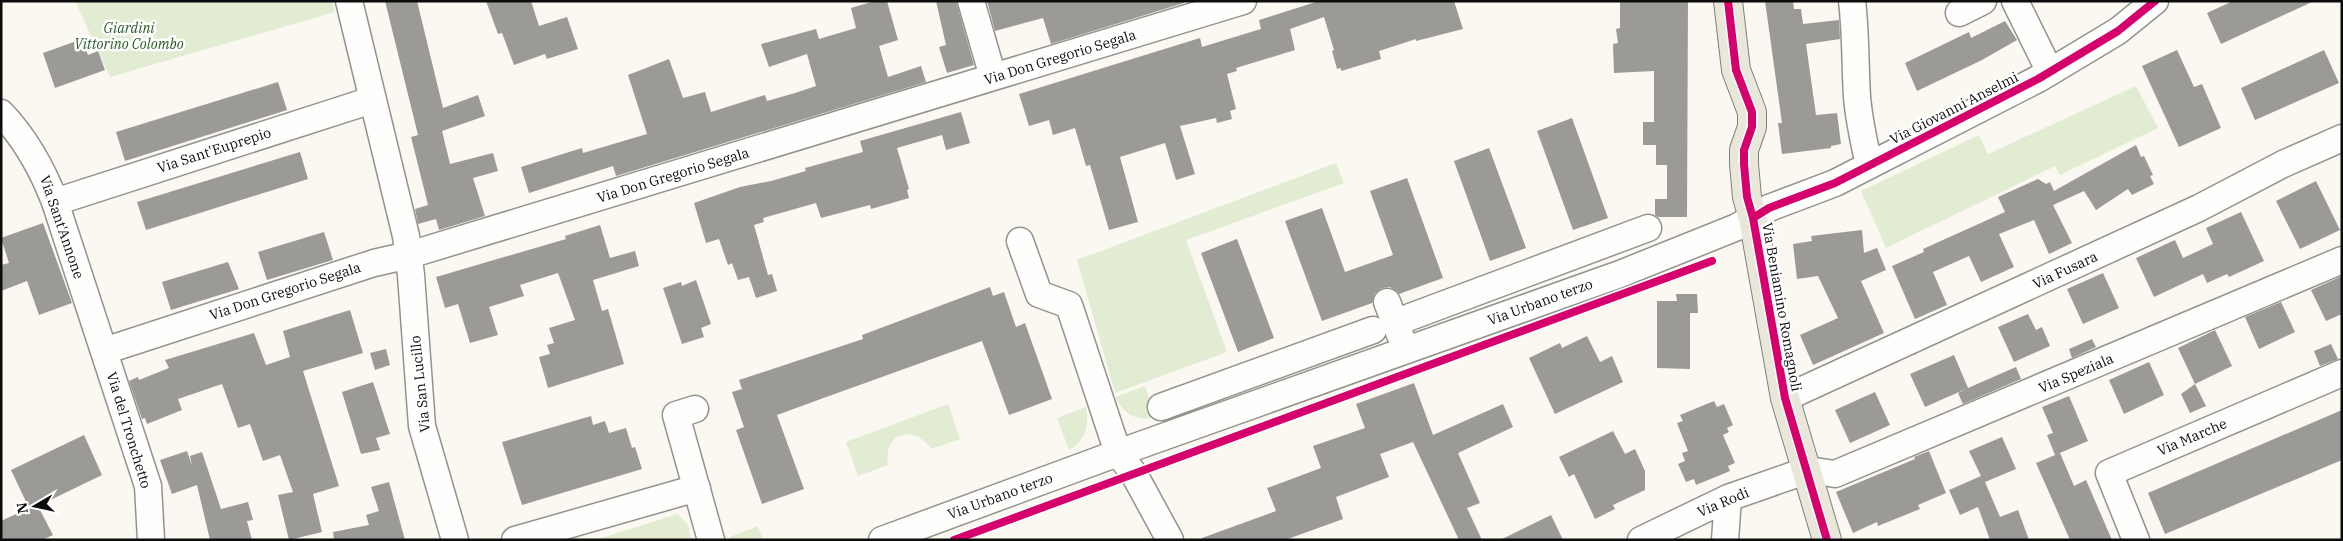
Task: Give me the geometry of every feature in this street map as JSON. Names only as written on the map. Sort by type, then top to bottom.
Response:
[{"type":"main road","name":"Via Beniamino Romagnoli","points":[[1728,1],[1736,70],[1752,112],[1752,128],[1744,150],[1747,197],[1753,218],[1785,398],[1808,470],[1827,540]]},
{"type":"street","points":[[349,1],[409,255]]},
{"type":"street","points":[[971,1],[993,77]]},
{"type":"street","name":"Via Don Gregorio Segala","points":[[104,350],[374,262],[409,255],[1243,1]]},
{"type":"street","points":[[1852,1],[1858,105],[1868,165]]},
{"type":"street","points":[[1959,13],[1984,1]]},
{"type":"street","points":[[2015,1],[2050,72]]},
{"type":"street","name":"Via Giovanni Anselmi","points":[[1753,218],[1769,208],[1835,182],[2050,72],[2118,31],[2155,1]]},
{"type":"street","name":"Via Sant'Euprepio","points":[[55,202],[372,100]]},
{"type":"street","name":"Via Sant'Annone","points":[[1,113],[24,140],[43,171],[104,350]]},
{"type":"street","name":"Via Fusara","points":[[1785,398],[2199,208],[2283,164],[2342,138]]},
{"type":"street","name":"Via Urbano terzo","points":[[882,540],[1118,453],[1620,274],[1737,227],[1753,218]]},
{"type":"street","points":[[1410,317],[1648,228]]},
{"type":"street","points":[[1020,241],[1039,294],[1069,305],[1118,453],[1134,474],[1170,540]]},
{"type":"street","points":[[1608,243],[1620,274]]},
{"type":"street","name":"Via San Lucillo","points":[[409,255],[422,426],[455,540]]},
{"type":"street","name":"Via Speziala","points":[[1808,470],[1835,474],[2342,260]]},
{"type":"street","points":[[1387,302],[1406,350]]},
{"type":"street","points":[[1449,302],[1460,331]]},
{"type":"street","points":[[1161,407],[1373,330]]},
{"type":"street","points":[[1332,345],[1342,373]]},
{"type":"street","name":"Via del Tronchetto","points":[[104,350],[148,486],[151,540]]},
{"type":"street","name":"Via Marche","points":[[2136,540],[2109,473],[2342,373]]},
{"type":"street","points":[[1190,396],[1200,424]]},
{"type":"street","points":[[695,409],[676,415],[711,540]]},
{"type":"street","name":"Via Rodi","points":[[1641,540],[1728,498],[1808,470]]},
{"type":"street","points":[[515,540],[697,488]]},
{"type":"street","points":[[1726,540],[1728,498]]},
{"type":"green space","name":"Giardini Vittorino Colombo","points":[[75,1],[332,1],[335,12],[110,77]]},
{"type":"green space","points":[[2136,86],[2158,128],[2060,175],[2055,166],[1886,248],[1861,191],[1979,135],[1988,154]]},
{"type":"green space","points":[[1336,163],[1344,183],[1186,240],[1227,352],[1115,393],[1077,260]]},
{"type":"green space","points":[[1145,386],[1155,417],[1142,418],[1131,415],[1122,408],[1115,397]]},
{"type":"green space","points":[[948,404],[960,439],[931,449],[916,436],[901,435],[890,445],[888,465],[858,476],[846,442]]},
{"type":"green space","points":[[1086,407],[1087,426],[1085,432],[1079,442],[1069,450],[1057,418]]},
{"type":"green space","points":[[678,514],[688,525],[691,540],[595,540]]},
{"type":"green space","points":[[758,526],[763,540],[731,540],[730,537]]},
{"type":"building","points":[[385,1],[417,1],[443,108],[478,95],[485,116],[442,131],[450,164],[493,153],[498,171],[473,178],[485,216],[439,230],[436,219],[418,224],[415,209],[428,205],[411,137],[418,135]]},
{"type":"building","points":[[486,1],[531,1],[539,26],[567,17],[578,49],[547,59],[545,54],[514,65],[502,33],[498,34]]},
{"type":"building","points":[[875,1],[887,1],[898,40],[879,46],[888,77],[921,66],[926,82],[616,176],[613,166],[529,193],[521,167],[582,148],[583,153],[647,134],[628,75],[669,59],[683,98],[705,92],[711,112],[765,95],[767,101],[795,93],[816,86],[807,54],[769,67],[761,44],[816,29],[819,39],[856,28],[851,8]]},
{"type":"building","points":[[936,1],[956,1],[974,65],[947,73],[939,47],[946,45]]},
{"type":"building","points":[[987,1],[1184,1],[1184,3],[1051,44],[1043,18],[995,31]]},
{"type":"building","points":[[1319,1],[1454,1],[1463,29],[1416,41],[1416,39],[1379,51],[1381,59],[1341,71],[1341,68],[1337,69],[1332,51],[1334,50],[1324,17],[1290,29],[1295,50],[1236,68],[1237,71],[1227,74],[1236,109],[1230,111],[1232,119],[1217,123],[1216,118],[1180,126],[1195,174],[1176,180],[1165,143],[1120,157],[1138,222],[1109,230],[1090,165],[1086,166],[1075,128],[1053,135],[1049,120],[1029,126],[1019,94],[1200,38],[1202,47],[1261,29],[1259,20]]},
{"type":"building","points":[[1620,1],[1688,1],[1687,217],[1658,217],[1655,215],[1655,199],[1667,199],[1667,165],[1656,165],[1656,145],[1643,145],[1643,122],[1654,122],[1654,71],[1614,73],[1613,44],[1618,43],[1616,29],[1620,28]]},
{"type":"building","points":[[1765,1],[1793,1],[1794,9],[1801,9],[1803,24],[1839,20],[1840,39],[1806,44],[1816,115],[1837,113],[1841,144],[1831,146],[1831,148],[1782,154],[1778,123],[1782,123]]},
{"type":"building","points":[[2233,1],[2314,1],[2221,44],[2207,13]]},
{"type":"building","points":[[2005,21],[2017,40],[1982,60],[1917,91],[1905,63],[1969,32],[1971,38]]},
{"type":"building","points":[[82,39],[88,55],[98,51],[105,70],[55,88],[43,53]]},
{"type":"building","points":[[2177,50],[2194,87],[2202,84],[2221,128],[2179,147],[2142,66]]},
{"type":"building","points":[[2324,50],[2339,83],[2255,120],[2241,88]]},
{"type":"building","points":[[278,82],[287,110],[125,161],[116,132]]},
{"type":"building","points":[[961,112],[970,143],[946,150],[942,135],[897,148],[909,189],[907,190],[909,198],[871,209],[870,205],[821,218],[816,203],[763,218],[764,222],[754,225],[768,275],[772,274],[777,291],[756,298],[749,277],[738,280],[732,263],[728,265],[719,239],[706,243],[694,203],[740,187],[771,181],[806,171],[805,168],[863,152],[860,141]]},
{"type":"building","points":[[1572,118],[1608,218],[1573,230],[1537,131]]},
{"type":"building","points":[[2136,145],[2141,157],[2144,156],[2153,175],[2150,176],[2154,184],[2132,195],[2128,189],[2096,210],[2084,191],[2053,205],[2072,243],[2049,254],[2034,220],[1999,234],[2014,267],[1981,282],[1969,256],[1933,272],[1947,305],[1915,319],[1892,266],[1924,252],[1923,249],[2005,212],[1998,197],[2038,179],[2046,184],[2050,182],[2054,191]]},
{"type":"building","points":[[1489,148],[1526,248],[1490,261],[1454,161]]},
{"type":"building","points":[[300,152],[308,179],[146,230],[137,202]]},
{"type":"building","points":[[1407,178],[1443,278],[1399,294],[1390,287],[1382,288],[1375,293],[1372,303],[1322,321],[1285,221],[1322,208],[1345,272],[1393,255],[1370,191]]},
{"type":"building","points":[[2316,181],[2340,230],[2300,249],[2276,201]]},
{"type":"building","points":[[2241,212],[2264,261],[2229,277],[2227,274],[2207,283],[2203,274],[2154,297],[2136,258],[2175,240],[2183,258],[2213,244],[2206,228]]},
{"type":"building","points":[[43,223],[72,303],[39,315],[27,281],[1,291],[1,265],[9,263],[1,238]]},
{"type":"building","points":[[600,225],[610,258],[635,251],[639,266],[593,280],[602,311],[608,309],[624,364],[548,388],[539,357],[550,354],[547,345],[554,343],[549,328],[575,320],[558,273],[520,285],[524,296],[489,307],[498,335],[470,343],[458,304],[445,308],[436,277],[566,239],[565,236]]},
{"type":"building","points":[[1862,230],[1864,253],[1877,248],[1886,270],[1861,281],[1884,333],[1813,365],[1800,335],[1838,318],[1818,276],[1797,279],[1793,244],[1812,241],[1811,236]]},
{"type":"building","points":[[324,232],[333,260],[267,280],[258,252]]},
{"type":"building","points":[[1237,239],[1274,338],[1238,352],[1201,253]]},
{"type":"building","points":[[228,262],[239,289],[171,310],[162,282]]},
{"type":"building","points":[[2103,273],[2119,308],[2083,324],[2067,289]]},
{"type":"building","points":[[2342,276],[2342,314],[2326,321],[2311,290]]},
{"type":"building","points":[[696,280],[711,324],[701,328],[704,337],[682,344],[663,288],[681,282],[682,286]]},
{"type":"building","points":[[990,287],[993,296],[1004,292],[1016,327],[1025,323],[1052,399],[1009,415],[982,341],[829,396],[777,415],[804,489],[762,504],[736,430],[744,427],[732,392],[742,389],[739,380],[863,339],[862,335]]},
{"type":"building","points":[[1676,294],[1697,294],[1698,313],[1690,313],[1690,369],[1657,368],[1657,301],[1677,301]]},
{"type":"building","points":[[2281,302],[2295,332],[2259,349],[2245,317]]},
{"type":"building","points":[[350,310],[363,353],[303,371],[339,486],[313,494],[322,532],[289,540],[278,495],[293,492],[280,455],[263,461],[250,424],[238,428],[222,384],[178,399],[182,410],[147,424],[145,418],[142,419],[129,381],[138,377],[139,380],[169,368],[165,360],[254,333],[266,365],[290,357],[283,331]]},
{"type":"building","points":[[2028,314],[2036,330],[2042,327],[2050,346],[2014,362],[1998,327]]},
{"type":"building","points":[[2215,330],[2232,366],[2195,384],[2178,348]]},
{"type":"building","points":[[1587,336],[1600,362],[1612,356],[1623,382],[1555,414],[1529,358],[1560,343],[1562,348]]},
{"type":"building","points":[[2092,339],[2096,347],[2072,358],[2069,349]]},
{"type":"building","points":[[2331,344],[2338,359],[2320,366],[2314,351]]},
{"type":"building","points":[[386,349],[390,365],[375,370],[370,353]]},
{"type":"building","points":[[1954,355],[1968,388],[1925,407],[1910,374]]},
{"type":"building","points":[[2149,362],[2164,395],[2124,414],[2109,380]]},
{"type":"building","points":[[2016,367],[2021,379],[1963,404],[1958,393]]},
{"type":"building","points":[[373,382],[390,434],[376,438],[380,450],[361,454],[342,392]]},
{"type":"building","points":[[1414,383],[1433,435],[1503,404],[1513,427],[1458,453],[1480,503],[1467,508],[1482,540],[1459,540],[1413,442],[1380,454],[1389,477],[1336,497],[1343,519],[1285,540],[1203,540],[1202,538],[1276,511],[1267,488],[1321,468],[1313,446],[1365,428],[1356,404]]},
{"type":"building","points":[[2195,384],[2206,406],[2190,413],[2181,394]]},
{"type":"building","points":[[1875,392],[1890,425],[1850,443],[1835,410]]},
{"type":"building","points":[[2069,396],[2088,441],[2055,455],[2047,435],[2053,433],[2042,407]]},
{"type":"building","points":[[1714,401],[1717,407],[1724,404],[1733,425],[1727,428],[1729,432],[1723,435],[1735,463],[1728,466],[1730,471],[1696,485],[1694,479],[1686,482],[1678,464],[1685,461],[1682,453],[1688,451],[1677,423],[1683,421],[1680,415]]},
{"type":"building","points":[[2342,410],[2342,460],[2165,534],[2148,493]]},
{"type":"building","points":[[591,416],[593,425],[605,421],[609,433],[626,428],[632,448],[635,447],[642,469],[522,505],[502,442]]},
{"type":"building","points":[[1613,431],[1625,454],[1635,449],[1645,471],[1645,490],[1613,505],[1615,509],[1595,519],[1574,474],[1569,477],[1559,457]]},
{"type":"building","points":[[84,435],[102,475],[38,506],[53,535],[42,540],[1,540],[1,521],[29,508],[11,470]]},
{"type":"building","points":[[2002,437],[2016,469],[1985,482],[2000,517],[2018,510],[2029,540],[1990,540],[1978,507],[1960,515],[1949,490],[1981,476],[1969,451]]},
{"type":"building","points":[[187,451],[192,466],[190,456],[202,452],[221,509],[248,502],[253,520],[247,521],[252,540],[210,540],[197,485],[172,494],[160,460]]},
{"type":"building","points":[[1929,451],[1946,493],[1918,505],[1920,509],[1878,526],[1877,522],[1853,533],[1836,492],[1915,459],[1914,457]]},
{"type":"building","points":[[2060,453],[2074,486],[2086,480],[2112,540],[2070,540],[2036,463]]},
{"type":"building","points":[[389,482],[405,540],[334,540],[333,532],[369,525],[366,515],[379,511],[371,487]]},
{"type":"building","points":[[1551,515],[1563,540],[1500,540]]},
{"type":"cycle path","points":[[1728,1],[1736,70],[1752,112],[1752,127],[1744,150],[1747,197],[1753,218],[1785,398],[1827,540]]},
{"type":"cycle path","points":[[1753,218],[1769,208],[1835,183],[2038,79],[2118,31],[2155,1]]},
{"type":"cycle path","points":[[954,540],[1712,261]]}]
